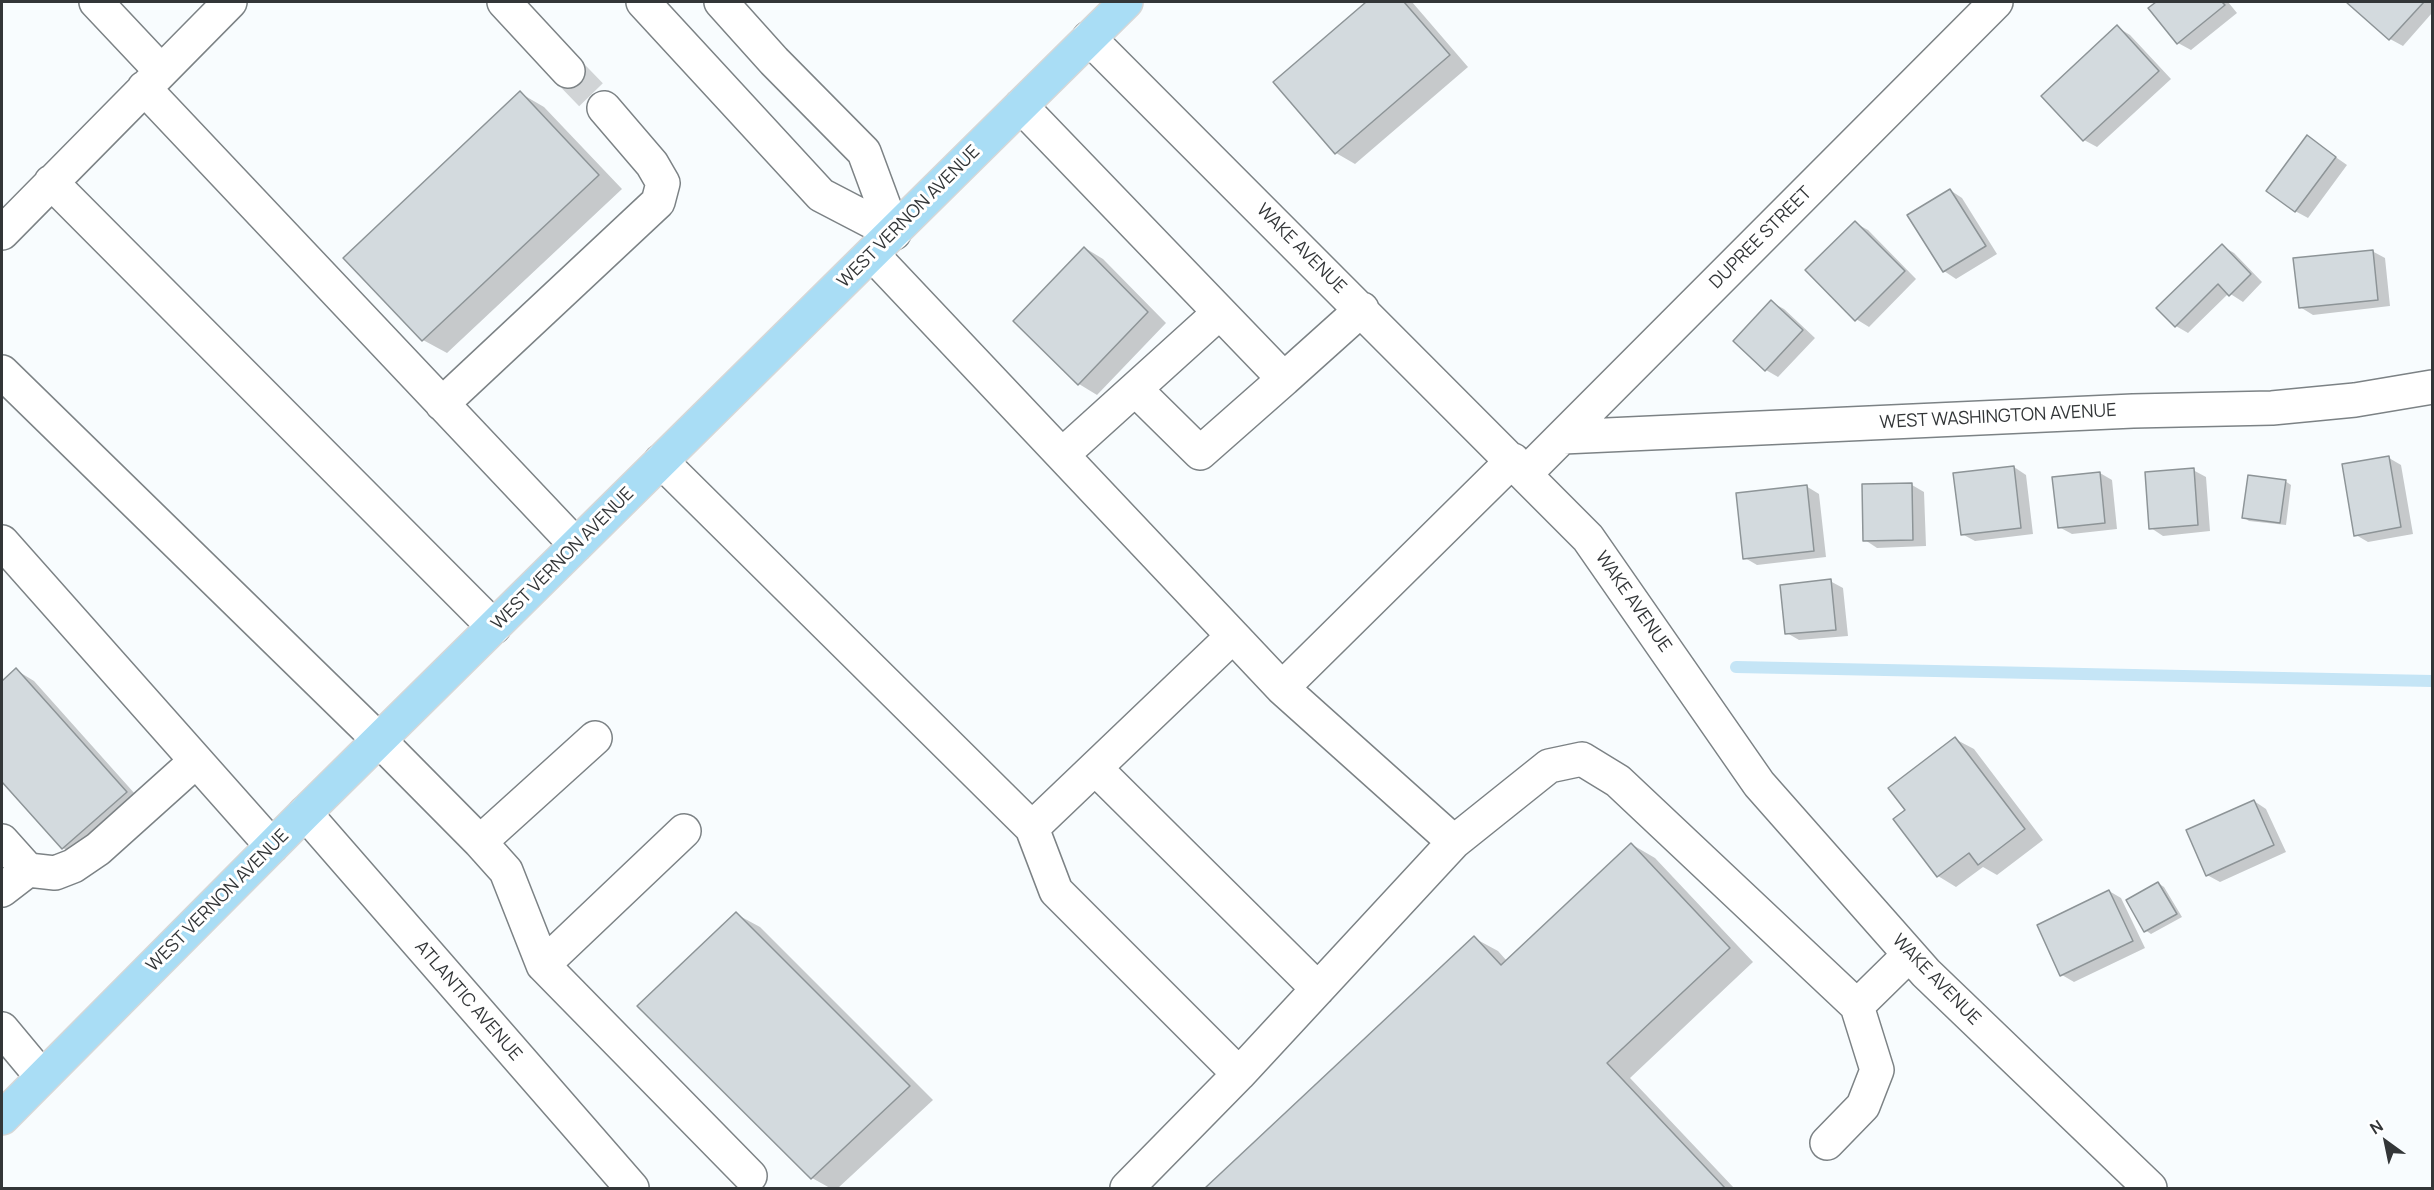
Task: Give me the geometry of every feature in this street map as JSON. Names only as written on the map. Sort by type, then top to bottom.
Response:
[{"type":"main road","name":"WEST VERNON AVENUE","points":[[2,1118],[305,813],[1126,2]]},
{"type":"street","points":[[96,2],[152,80],[442,404],[576,545]]},
{"type":"street","points":[[2,232],[230,2]]},
{"type":"street","points":[[504,2],[568,71]]},
{"type":"street","points":[[643,2],[821,195],[883,243],[1062,455],[1282,688],[1454,842]]},
{"type":"street","points":[[722,2],[774,61],[864,152],[883,243]]},
{"type":"street","name":"DUPREE STREET","points":[[1282,688],[1519,467],[1563,437],[1996,2]]},
{"type":"street","name":"WAKE AVENUE","points":[[1089,38],[1588,538],[1759,784],[1926,973],[2150,1188]]},
{"type":"street","points":[[1021,106],[1284,379]]},
{"type":"street","points":[[442,404],[658,202],[663,183],[652,164],[604,108]]},
{"type":"street","points":[[51,182],[494,627]]},
{"type":"street","points":[[1135,389],[1200,453],[1362,309]]},
{"type":"street","points":[[1062,455],[1219,313]]},
{"type":"street","points":[[2,372],[380,740],[480,842],[506,871],[543,965],[750,1176]]},
{"type":"street","name":"WEST WASHINGTON AVENUE","points":[[1563,437],[2133,411],[2272,408],[2355,400],[2433,387]]},
{"type":"street","points":[[661,461],[1032,828],[1056,891],[1239,1074]]},
{"type":"street","points":[[2,542],[272,846]]},
{"type":"street","points":[[1032,828],[1233,636]]},
{"type":"street","points":[[480,842],[595,738]]},
{"type":"street","points":[[1127,1188],[1239,1074],[1454,842],[1549,766],[1582,759],[1618,781],[1857,1006],[1877,1070],[1863,1106],[1827,1143]]},
{"type":"street","points":[[2,841],[28,870],[55,873],[73,866],[98,849],[196,761]]},
{"type":"street","points":[[1095,768],[1318,989]]},
{"type":"street","name":"ATLANTIC AVENUE","points":[[305,813],[632,1188]]},
{"type":"street","points":[[543,965],[684,831]]},
{"type":"street","points":[[2,890],[28,870]]},
{"type":"street","points":[[1857,1006],[1909,955]]},
{"type":"street","points":[[2,1029],[42,1077]]},
{"type":"building","points":[[1366,2],[1404,2],[1450,55],[1335,154],[1273,82]]},
{"type":"building","points":[[2156,2],[2222,2],[2225,5],[2177,44],[2148,8]]},
{"type":"building","points":[[2346,2],[2424,2],[2389,40]]},
{"type":"building","points":[[2117,25],[2159,71],[2083,141],[2041,96]]},
{"type":"building","points":[[520,91],[599,175],[422,341],[343,258]]},
{"type":"building","points":[[2307,135],[2336,157],[2295,212],[2266,191]]},
{"type":"building","points":[[1950,189],[1986,246],[1943,272],[1907,215]]},
{"type":"building","points":[[1855,221],[1905,271],[1855,321],[1805,270]]},
{"type":"building","points":[[2222,244],[2251,274],[2229,296],[2218,284],[2175,327],[2156,308]]},
{"type":"building","points":[[1084,247],[1148,312],[1078,385],[1013,321]]},
{"type":"building","points":[[2373,250],[2378,300],[2299,308],[2293,258]]},
{"type":"building","points":[[1771,300],[1803,330],[1765,371],[1733,341]]},
{"type":"building","points":[[2389,456],[2401,527],[2354,536],[2342,464]]},
{"type":"building","points":[[2014,466],[2021,528],[1961,535],[1953,473]]},
{"type":"building","points":[[2194,468],[2198,525],[2149,529],[2145,472]]},
{"type":"building","points":[[2100,472],[2105,523],[2058,528],[2052,477]]},
{"type":"building","points":[[2248,475],[2286,480],[2280,523],[2242,518]]},
{"type":"building","points":[[1912,483],[1913,540],[1863,541],[1862,484]]},
{"type":"building","points":[[1807,485],[1814,551],[1743,559],[1736,493]]},
{"type":"building","points":[[1831,579],[1836,630],[1785,634],[1780,585]]},
{"type":"building","points":[[16,668],[127,792],[62,849],[2,782],[2,681]]},
{"type":"building","points":[[1955,737],[2025,829],[1978,865],[1969,853],[1937,877],[1893,819],[1905,810],[1888,788]]},
{"type":"building","points":[[2254,800],[2274,845],[2206,876],[2186,830]]},
{"type":"building","points":[[1631,843],[1730,948],[1607,1063],[1725,1188],[1205,1188],[1474,936],[1501,965]]},
{"type":"building","points":[[2158,882],[2177,914],[2144,932],[2126,900]]},
{"type":"building","points":[[2109,890],[2133,941],[2060,976],[2037,925]]},
{"type":"building","points":[[736,912],[910,1086],[811,1179],[637,1006]]},
{"type":"waterway","points":[[1736,667],[2432,681]]},
{"type":"tunnel","points":[[568,71],[604,108]]}]
